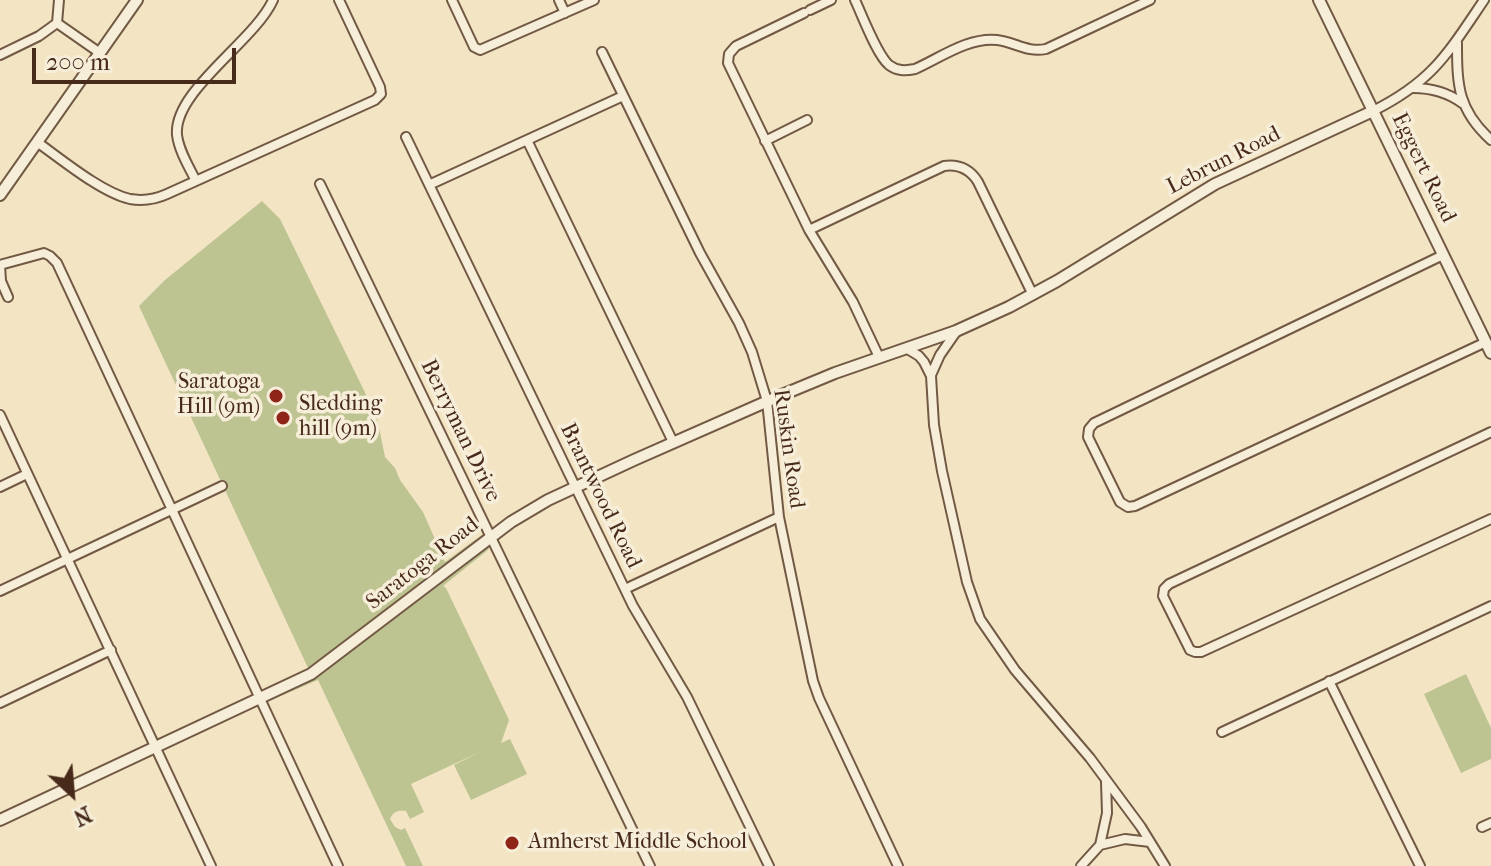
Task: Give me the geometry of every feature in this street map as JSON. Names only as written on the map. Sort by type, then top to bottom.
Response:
[{"type":"street","points":[[0,55],[39,36],[57,23],[59,0]]},
{"type":"street","points":[[0,195],[137,0]]},
{"type":"street","points":[[196,181],[177,138],[180,113],[188,98],[259,23],[273,0]]},
{"type":"street","points":[[37,142],[106,189],[129,199],[145,199],[162,196],[375,100],[381,94],[380,87],[339,0]]},
{"type":"street","points":[[452,0],[477,50],[594,0]]},
{"type":"street","points":[[559,0],[565,13]]},
{"type":"street","points":[[831,0],[736,46],[729,54],[730,67],[809,230],[853,302],[879,357]]},
{"type":"street","points":[[855,0],[884,59],[895,68],[907,71],[974,42],[998,40],[1030,50],[1046,49],[1150,0]]},
{"type":"street","name":"Eggert Road","points":[[1319,0],[1491,353]]},
{"type":"street","name":"Lebrun Road","points":[[879,357],[956,331],[1033,295],[1215,184],[1373,111],[1413,88],[1441,62],[1484,0]]},
{"type":"street","points":[[57,23],[100,53]]},
{"type":"street","points":[[1457,42],[1457,67],[1463,104],[1473,121],[1491,140]]},
{"type":"street","name":"Ruskin Road","points":[[602,52],[752,352],[767,401],[779,517],[813,681],[898,866]]},
{"type":"street","points":[[1413,88],[1435,89],[1463,104]]},
{"type":"street","points":[[431,184],[623,96]]},
{"type":"street","points":[[765,141],[807,120]]},
{"type":"street","name":"Brantwood Road","points":[[406,137],[625,589],[687,697],[769,866]]},
{"type":"street","points":[[527,140],[673,442]]},
{"type":"street","points":[[809,230],[944,166],[958,166],[970,172],[978,182],[1033,295]]},
{"type":"street","name":"Berryman Drive","points":[[320,184],[650,866]]},
{"type":"street","points":[[8,297],[1,281],[0,265],[44,253],[54,259],[338,866]]},
{"type":"street","points":[[1443,255],[1094,423],[1088,437],[1105,472],[1120,502],[1128,507],[1135,506],[1486,342]]},
{"type":"street","points":[[956,331],[931,376],[934,425],[975,606],[988,632],[1015,670],[1082,748],[1141,827],[1165,866]]},
{"type":"street","points":[[906,348],[919,356],[931,376]]},
{"type":"street","name":"Saratoga Road","points":[[0,820],[323,666],[526,511],[673,442],[879,357]]},
{"type":"street","points":[[0,415],[211,866]]},
{"type":"street","points":[[1491,432],[1169,584],[1163,596],[1190,650],[1201,652],[1491,519]]},
{"type":"street","points":[[0,487],[27,474]]},
{"type":"street","points":[[0,591],[222,486]]},
{"type":"street","points":[[625,589],[779,517]]},
{"type":"street","points":[[1222,732],[1491,606]]},
{"type":"street","points":[[0,703],[111,650]]},
{"type":"street","points":[[1329,681],[1420,866]]},
{"type":"street","points":[[1081,866],[1100,845],[1107,813],[1106,781]]},
{"type":"street","points":[[1100,845],[1125,839],[1150,842]]},
{"type":"green space","points":[[262,201],[280,219],[377,417],[385,457],[423,512],[445,562],[484,536],[309,670],[139,306],[165,280]]},
{"type":"green space","points":[[489,547],[443,586],[509,720],[501,743],[510,739],[527,774],[471,800],[454,765],[482,751],[411,784],[424,812],[410,819],[406,811],[398,811],[390,819],[395,827],[405,828],[423,866],[406,866],[318,680],[269,701],[319,676]]},
{"type":"green space","points":[[1466,674],[1491,728],[1491,759],[1461,773],[1424,694]]},
{"type":"place","name":"Saratoga Hill (9m)","points":[[276,396]]},
{"type":"place","name":"Sledding hill (9m)","points":[[283,418]]},
{"type":"place","name":"Amherst Middle School","points":[[512,843]]}]
